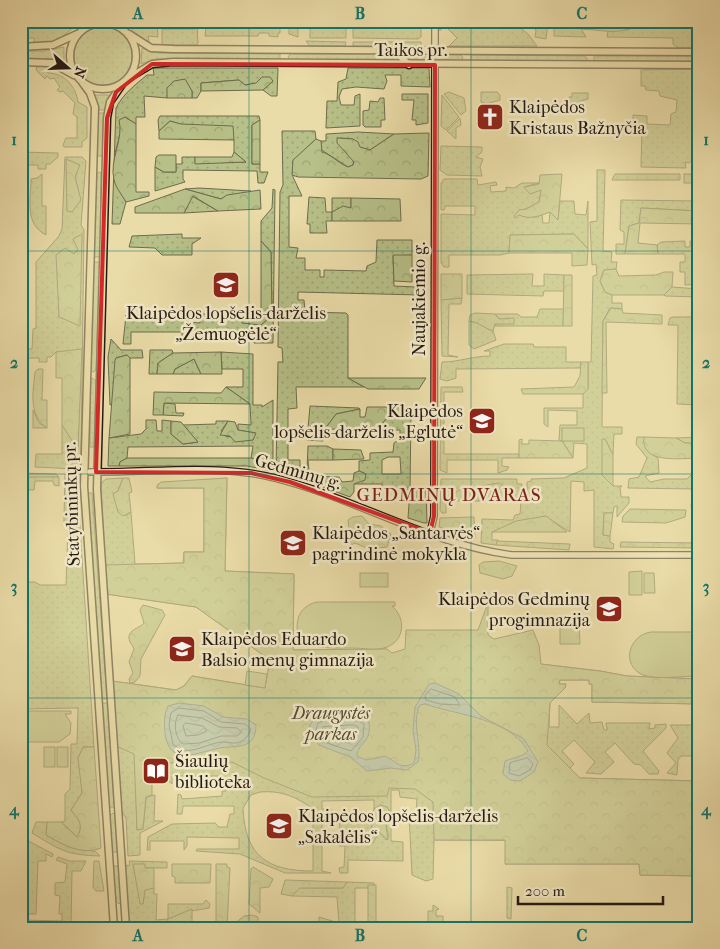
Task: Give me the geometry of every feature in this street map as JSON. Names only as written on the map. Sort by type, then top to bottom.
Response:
[{"type":"main road","points":[[80,80],[72,67],[70,55],[72,43],[88,21]]},
{"type":"main road","points":[[21,62],[52,63],[67,69],[80,80],[99,89],[111,88],[125,81],[134,69],[136,57],[135,45],[119,21]]},
{"type":"main road","points":[[21,46],[53,45],[101,22],[113,24],[126,32]]},
{"type":"main road","name":"Taikos pr.","points":[[126,32],[144,45],[160,49],[699,52]]},
{"type":"main road","points":[[409,51],[402,58],[409,65]]},
{"type":"main road","points":[[465,51],[468,55],[465,65]]},
{"type":"main road","name":"Taikos pr.","points":[[125,81],[152,64],[173,62],[699,66]]},
{"type":"main road","name":"Statybininkų pr.","points":[[80,80],[90,93],[95,107],[84,486],[114,928]]},
{"type":"main road","name":"Statybininkų pr.","points":[[125,81],[108,107],[99,373],[93,472],[126,928]]},
{"type":"main road","points":[[93,174],[100,170],[105,174]]},
{"type":"main road","points":[[87,372],[93,375],[99,373]]},
{"type":"main road","points":[[106,811],[112,808],[118,810]]},
{"type":"main road","points":[[112,909],[119,912],[125,908]]},
{"type":"street","points":[[435,21],[435,51]]},
{"type":"street","name":"Naujakiemio g.","points":[[430,533],[434,516],[436,65]]},
{"type":"street","name":"Gedminų g.","points":[[93,472],[251,473],[290,482],[478,549],[512,556],[699,555]]},
{"type":"highlighted area","points":[[152,64],[435,65],[434,516],[430,533],[290,482],[251,473],[96,472],[107,118],[116,92]]},
{"type":"green space","points":[[51,21],[81,21],[57,41],[34,44],[34,38],[21,38],[21,25],[50,25]]},
{"type":"green space","points":[[125,21],[157,21],[158,37],[148,36],[149,42],[136,33]]},
{"type":"green space","points":[[439,21],[464,21],[468,27],[519,27],[528,34],[537,46],[449,46],[457,38],[442,23],[441,30],[439,30]]},
{"type":"green space","points":[[533,21],[548,21],[546,39],[535,37],[536,31]]},
{"type":"green space","points":[[554,21],[618,21],[615,25],[601,23],[591,26],[594,30],[581,29],[586,37],[554,36]]},
{"type":"green space","points":[[618,21],[629,21],[633,26],[625,30],[609,31],[594,30],[591,25],[601,23],[615,25]]},
{"type":"green space","points":[[629,21],[699,21],[699,48],[678,48],[673,44],[673,38],[607,37],[608,31],[628,30],[633,26]]},
{"type":"green space","points":[[275,22],[280,22],[278,37],[269,36],[269,33],[259,33],[258,36],[205,36],[206,27],[213,27],[214,23],[221,23],[222,27],[232,27],[232,24],[241,24],[241,28],[251,28],[251,24],[262,24],[262,28],[271,28]]},
{"type":"green space","points":[[421,23],[421,37],[418,39],[353,38],[353,24]]},
{"type":"green space","points":[[289,24],[298,24],[298,37],[289,34]]},
{"type":"green space","points":[[310,24],[346,24],[346,38],[310,38]]},
{"type":"green space","points":[[197,25],[198,43],[197,45],[162,45],[162,29],[195,29]]},
{"type":"green space","points":[[103,27],[114,29],[127,40],[132,56],[130,67],[119,80],[103,85],[92,83],[79,72],[74,56],[76,45],[87,32]]},
{"type":"green space","points":[[306,41],[346,42],[345,46],[310,46]]},
{"type":"green space","points":[[353,42],[421,42],[421,47],[353,46]]},
{"type":"green space","points":[[64,47],[64,62],[51,59],[21,58],[21,51],[44,51]]},
{"type":"green space","points":[[142,48],[158,53],[280,54],[280,60],[156,59],[141,64]]},
{"type":"green space","points":[[290,54],[399,54],[399,60],[290,60],[288,57]]},
{"type":"green space","points":[[410,54],[461,55],[463,58],[461,61],[406,59],[406,56]]},
{"type":"green space","points":[[471,55],[584,56],[587,58],[587,62],[471,61]]},
{"type":"green space","points":[[594,56],[699,56],[699,62],[594,61]]},
{"type":"green space","points":[[37,66],[46,67],[48,73],[60,75],[69,82],[75,91],[78,102],[87,107],[87,138],[82,142],[82,147],[64,147],[66,138],[77,138],[77,117],[73,114],[75,103],[63,91],[57,90],[60,87],[54,78],[50,79],[47,76],[45,79],[36,70]]},
{"type":"green space","points":[[153,68],[278,68],[277,96],[271,96],[263,90],[273,81],[244,85],[239,80],[201,83],[201,91],[197,98],[192,98],[192,91],[184,80],[171,84],[167,98],[144,96],[145,117],[136,117],[136,124],[125,117],[115,153],[114,180],[126,202],[120,224],[112,224],[116,108],[122,98],[134,86],[147,75],[154,75]]},
{"type":"green space","points":[[348,68],[429,68],[430,87],[401,86],[401,75],[385,75],[387,81],[384,89],[356,87],[342,89],[339,97],[341,105],[354,105],[355,96],[360,94],[360,126],[326,128],[327,101],[337,101],[338,82],[346,79]]},
{"type":"green space","points":[[699,69],[699,157],[695,157],[689,163],[685,162],[686,168],[641,167],[642,125],[633,125],[633,115],[647,116],[647,124],[670,125],[671,114],[676,112],[677,100],[660,96],[659,91],[646,90],[645,86],[641,86],[641,70]]},
{"type":"green space","points":[[262,77],[270,77],[273,81],[263,90],[201,91],[201,83],[239,80],[245,85],[256,83]]},
{"type":"green space","points":[[185,79],[192,91],[192,98],[167,98],[167,88],[174,81]]},
{"type":"green space","points":[[449,92],[464,98],[466,111],[461,115],[444,94]]},
{"type":"green space","points":[[481,92],[497,92],[500,95],[500,100],[486,104],[481,102]]},
{"type":"green space","points":[[572,93],[588,93],[588,99],[580,101],[576,106],[571,106],[569,97],[572,97]]},
{"type":"green space","points":[[402,94],[428,94],[428,123],[416,125],[416,120],[412,120],[414,100],[402,100]]},
{"type":"green space","points":[[95,95],[110,95],[105,110],[98,110]]},
{"type":"green space","points":[[442,95],[459,117],[446,130],[441,126]]},
{"type":"green space","points":[[380,98],[384,98],[385,120],[381,120],[381,127],[365,127],[363,125],[363,111],[369,110],[370,101],[378,102]]},
{"type":"green space","points":[[98,113],[105,113],[103,156],[97,156]]},
{"type":"green space","points":[[160,116],[259,116],[260,120],[252,125],[252,164],[260,164],[260,172],[268,172],[264,183],[258,183],[257,171],[183,170],[185,182],[155,191],[155,167],[164,172],[176,172],[176,164],[182,164],[182,157],[195,157],[195,163],[246,162],[234,152],[234,140],[170,121],[159,131],[158,120]]},
{"type":"green space","points":[[125,117],[136,124],[136,192],[149,192],[149,196],[126,202],[116,186],[113,172],[120,135],[119,120]]},
{"type":"green space","points":[[460,118],[461,125],[456,128],[456,139],[447,131]]},
{"type":"green space","points":[[260,120],[260,164],[252,164],[252,125]]},
{"type":"green space","points":[[170,121],[181,124],[233,126],[234,140],[159,139],[159,131]]},
{"type":"green space","points":[[282,131],[315,131],[316,139],[293,161],[293,177],[302,196],[289,196],[289,247],[298,248],[296,258],[305,258],[305,270],[320,270],[320,277],[324,277],[324,270],[366,271],[367,266],[376,262],[377,240],[412,240],[412,255],[393,256],[394,286],[416,287],[421,295],[298,292],[298,300],[304,300],[305,312],[346,313],[348,315],[348,378],[364,387],[296,387],[297,408],[288,409],[288,460],[300,460],[300,478],[276,471],[278,362],[283,362],[282,348],[278,347],[280,192],[283,185]]},
{"type":"green space","points":[[358,132],[394,134],[370,150],[359,147],[353,139],[340,138],[354,162],[353,165],[348,167],[320,149],[321,141],[326,141],[326,134]]},
{"type":"green space","points":[[429,133],[428,176],[421,179],[298,177],[292,175],[293,160],[316,139],[321,141],[322,152],[348,167],[353,165],[354,162],[337,143],[337,138],[353,139],[358,142],[360,147],[370,150],[394,134]]},
{"type":"green space","points":[[441,146],[482,147],[482,152],[476,157],[483,159],[480,167],[482,176],[447,175],[440,170]]},
{"type":"green space","points":[[21,152],[58,153],[58,157],[50,164],[46,164],[46,169],[38,169],[38,165],[21,165]]},
{"type":"green space","points":[[234,152],[246,162],[195,164],[195,157],[232,157]]},
{"type":"green space","points":[[159,155],[176,155],[176,172],[164,172],[155,167],[156,157]]},
{"type":"green space","points":[[65,157],[82,157],[86,161],[81,225],[84,230],[81,456],[77,457],[76,469],[35,467],[36,454],[62,454],[62,425],[78,448],[81,350],[56,352],[51,357],[47,357],[47,362],[39,362],[39,358],[21,358],[21,349],[32,349],[33,329],[36,328],[36,262],[59,236],[62,229]],"holes":[[[67,160],[77,173],[75,177],[78,191],[67,211]],[[78,250],[59,317],[73,254]]]},
{"type":"green space","points":[[66,159],[80,165],[75,177],[81,200],[72,212],[67,211]]},
{"type":"green space","points":[[597,170],[605,170],[603,251],[612,252],[611,262],[617,262],[616,269],[604,270],[600,281],[605,292],[612,295],[612,303],[622,303],[622,309],[610,308],[603,321],[602,427],[622,427],[622,434],[614,434],[613,455],[605,439],[613,486],[622,486],[620,487],[621,497],[629,497],[629,503],[617,517],[617,506],[614,507],[613,513],[604,513],[603,535],[610,536],[610,542],[614,544],[613,549],[594,547],[594,490],[584,491],[584,482],[571,481],[570,532],[545,516],[492,532],[492,540],[498,540],[496,545],[481,543],[482,519],[513,520],[515,515],[520,514],[521,502],[512,501],[512,491],[446,501],[446,513],[442,513],[440,510],[441,479],[517,479],[517,484],[522,484],[522,496],[527,496],[527,482],[531,481],[531,479],[564,478],[587,468],[587,444],[574,443],[573,458],[562,441],[559,440],[560,425],[577,425],[577,411],[548,410],[548,427],[544,424],[544,408],[583,408],[583,394],[588,388],[588,362],[591,362],[593,276],[597,275],[596,264],[592,265],[590,222],[597,221]],"holes":[[[562,428],[584,440],[563,441]]]},
{"type":"green space","points":[[101,173],[100,257],[94,257],[96,174]]},
{"type":"green space","points":[[42,174],[42,206],[46,206],[46,235],[34,224],[30,210],[31,179],[37,178]]},
{"type":"green space","points":[[562,174],[558,220],[550,212],[531,217],[519,215],[515,218],[514,216],[519,210],[526,209],[539,202],[541,190],[530,194],[524,187],[539,184],[540,175]]},
{"type":"green space","points":[[615,174],[680,174],[680,180],[612,180]]},
{"type":"green space","points":[[684,174],[699,174],[699,183],[684,183]]},
{"type":"green space","points":[[444,179],[477,179],[478,185],[496,182],[497,185],[490,186],[491,192],[506,191],[506,187],[514,188],[522,183],[539,183],[524,187],[542,190],[539,202],[526,209],[519,210],[519,215],[535,217],[542,215],[543,223],[549,223],[550,212],[558,219],[560,201],[574,201],[575,214],[586,215],[588,201],[588,249],[574,234],[510,235],[509,253],[500,255],[449,255],[449,267],[444,267],[441,263],[441,214],[475,215],[475,206],[445,206],[444,210],[441,210],[441,183]]},
{"type":"green space","points":[[185,189],[251,191],[228,195],[221,199]]},
{"type":"green space","points":[[185,189],[221,199],[227,195],[260,190],[261,209],[218,211],[193,196],[184,213],[135,213],[135,207]]},
{"type":"green space","points":[[273,189],[275,190],[273,343],[254,343],[253,331],[186,330],[185,339],[182,341],[182,332],[131,332],[131,344],[123,344],[126,315],[188,314],[188,322],[200,323],[200,314],[242,315],[243,323],[261,325],[272,315],[271,252],[261,241],[261,221],[272,208]]},
{"type":"green space","points":[[192,196],[218,211],[184,213]]},
{"type":"green space","points":[[309,197],[325,198],[326,212],[332,212],[332,221],[326,221],[327,233],[310,233],[310,224],[307,224]]},
{"type":"green space","points":[[332,198],[351,198],[351,208],[332,212]]},
{"type":"green space","points":[[351,198],[400,199],[401,221],[332,221],[332,212],[343,206],[351,208]]},
{"type":"green space","points":[[621,200],[699,201],[699,211],[641,208],[639,223],[629,226],[625,254],[616,254],[616,244],[624,244],[624,232],[620,230]]},
{"type":"green space","points":[[641,208],[699,211],[699,224],[640,223],[638,243],[657,245],[658,254],[625,254],[629,226],[639,223]]},
{"type":"green space","points":[[82,234],[80,326],[59,317],[56,255],[65,248],[74,254],[78,250],[73,239]]},
{"type":"green space","points":[[182,234],[182,238],[201,238],[192,244],[192,255],[162,255],[155,248],[129,247],[132,236]]},
{"type":"green space","points":[[574,234],[588,249],[587,265],[572,266],[572,253],[509,253],[510,235]]},
{"type":"green space","points":[[261,241],[271,252],[272,315],[261,325],[242,323],[242,315],[261,314]]},
{"type":"green space","points":[[685,241],[685,247],[690,247],[690,241],[699,242],[699,284],[685,285],[685,272],[680,272],[680,262],[685,262],[685,254],[658,254],[657,245],[661,242]]},
{"type":"green space","points":[[393,255],[412,255],[412,282],[394,281]]},
{"type":"green space","points":[[94,262],[100,262],[96,369],[94,372],[90,371]]},
{"type":"green space","points":[[616,269],[619,276],[656,275],[664,272],[673,272],[672,287],[664,295],[612,295],[605,292],[600,281],[604,270]]},
{"type":"green space","points":[[441,274],[462,274],[462,298],[441,300]]},
{"type":"green space","points":[[533,274],[532,286],[544,286],[544,274],[564,275],[564,291],[544,291],[543,296],[467,294],[467,275]]},
{"type":"green space","points":[[564,275],[572,275],[572,326],[563,326]]},
{"type":"green space","points":[[672,287],[699,289],[699,297],[665,296]]},
{"type":"green space","points":[[462,298],[461,304],[449,304],[448,355],[458,357],[442,356],[441,300]]},
{"type":"green space","points":[[611,308],[622,309],[623,313],[662,315],[662,324],[606,322],[607,393],[602,393],[603,321]]},
{"type":"green space","points":[[540,309],[564,309],[563,326],[493,326],[494,324],[514,323],[499,319],[495,314],[518,314],[521,317],[537,317]]},
{"type":"green space","points":[[475,313],[495,314],[499,319],[514,318],[514,324],[495,324],[493,331],[469,321],[470,315]]},
{"type":"green space","points":[[699,317],[699,405],[677,404],[678,325],[668,325],[670,318]]},
{"type":"green space","points":[[469,321],[493,331],[496,340],[474,349],[469,345]]},
{"type":"green space","points":[[111,339],[121,350],[142,350],[143,358],[130,358],[127,355],[116,358],[113,404],[110,405],[108,357]]},
{"type":"green space","points":[[504,344],[533,344],[534,347],[566,347],[566,362],[581,362],[580,368],[456,369],[456,378],[447,381],[440,379],[442,362],[490,356],[490,351],[484,351]]},
{"type":"green space","points":[[82,349],[78,450],[62,425],[62,378],[56,378],[56,352]]},
{"type":"green space","points":[[150,350],[172,350],[173,353],[158,363],[157,374],[149,374]]},
{"type":"green space","points":[[221,352],[253,354],[253,405],[262,405],[262,407],[273,400],[273,463],[251,458],[253,446],[128,447],[127,458],[120,462],[119,466],[108,466],[109,438],[141,434],[146,429],[146,420],[156,420],[157,431],[162,431],[162,420],[171,421],[171,434],[183,444],[198,442],[183,425],[216,424],[216,421],[228,421],[221,431],[225,436],[253,440],[255,433],[238,430],[238,424],[251,425],[250,404],[226,387],[243,387],[243,369],[222,369]]},
{"type":"green space","points":[[221,352],[222,374],[201,374],[194,359],[175,369],[173,374],[157,374],[158,363],[173,353]]},
{"type":"green space","points":[[127,355],[130,358],[130,434],[109,438],[115,360]]},
{"type":"green space","points":[[194,359],[201,374],[173,374],[175,369]]},
{"type":"green space","points":[[581,362],[588,362],[588,389],[583,394],[523,394],[521,389],[574,387],[580,376]]},
{"type":"green space","points":[[38,369],[43,369],[42,400],[47,400],[47,428],[41,423],[34,410],[33,387],[35,372]]},
{"type":"green space","points":[[92,378],[96,381],[94,447],[90,447],[90,381]]},
{"type":"green space","points":[[348,378],[426,378],[419,389],[368,389]]},
{"type":"green space","points":[[226,387],[250,404],[164,403],[163,415],[153,415],[154,392],[221,393]]},
{"type":"green space","points":[[441,387],[462,387],[463,392],[444,392],[444,454],[519,454],[519,458],[502,458],[502,466],[509,467],[507,470],[498,473],[498,460],[447,460],[447,473],[440,470]]},
{"type":"green space","points":[[164,403],[175,404],[176,413],[184,413],[183,416],[163,415]]},
{"type":"green space","points":[[310,406],[360,409],[336,414],[325,429],[323,441],[307,440]]},
{"type":"green space","points":[[367,407],[411,407],[408,413],[387,418],[378,430],[325,429],[336,414],[360,409],[360,417],[365,417]]},
{"type":"green space","points":[[410,408],[426,409],[426,414],[411,414],[410,490],[382,489],[382,484],[354,484],[366,474],[359,471],[359,461],[370,460],[370,453],[393,452],[394,443],[400,439],[400,430],[378,430],[384,421],[390,416],[408,413]],"holes":[[[388,457],[400,457],[401,474],[382,474],[382,460]]]},
{"type":"green space","points":[[33,410],[39,423],[47,428],[33,428]]},
{"type":"green space","points":[[171,421],[181,422],[198,442],[183,444],[171,434]]},
{"type":"green space","points":[[228,421],[235,422],[238,430],[256,433],[253,440],[235,442],[230,436],[220,435]]},
{"type":"green space","points":[[562,428],[584,428],[584,441],[562,441]]},
{"type":"green space","points":[[637,437],[644,437],[648,450],[658,458],[659,473],[645,476],[650,482],[664,479],[687,479],[691,475],[699,476],[699,515],[696,515],[696,507],[691,507],[692,497],[696,497],[696,489],[628,488],[629,479],[639,477],[647,458],[636,444]]},
{"type":"green space","points":[[644,437],[676,438],[685,443],[699,443],[699,458],[673,459],[655,456],[648,452],[644,446]]},
{"type":"green space","points":[[699,437],[699,443],[685,443],[676,438]]},
{"type":"green space","points":[[522,439],[522,444],[529,444],[529,440],[562,441],[573,458],[519,458],[519,440]]},
{"type":"green space","points":[[602,439],[605,439],[613,455],[613,486],[602,475]]},
{"type":"green space","points":[[308,446],[327,446],[333,449],[333,460],[308,460],[309,471],[307,470]]},
{"type":"green space","points":[[333,449],[361,450],[364,459],[333,460]]},
{"type":"green space","points":[[127,458],[251,458],[273,463],[273,471],[247,466],[119,466],[120,462]]},
{"type":"green space","points":[[359,471],[366,474],[365,480],[354,484],[354,492],[350,497],[307,481],[307,477],[311,476],[339,477],[342,482],[353,481],[354,473]]},
{"type":"green space","points":[[21,473],[56,474],[59,477],[21,478]]},
{"type":"green space","points":[[65,474],[75,474],[77,478],[94,747],[83,747],[82,793],[71,810],[80,823],[77,837],[61,822],[65,821],[65,794],[70,789],[71,744],[77,744],[78,708],[21,709],[21,522],[23,522],[22,535],[25,536],[24,582],[35,582],[40,585],[66,585],[68,525],[64,522]]},
{"type":"green space","points":[[23,477],[59,477],[59,486],[54,485],[53,481],[35,481],[34,490],[21,490]]},
{"type":"green space","name":"Draugystės parkas","points":[[123,478],[118,491],[126,516],[131,512],[135,564],[183,563],[184,552],[204,552],[204,488],[157,488],[158,484],[227,478],[225,571],[294,574],[293,650],[387,649],[394,656],[532,643],[539,645],[540,664],[627,676],[699,679],[699,704],[592,702],[592,684],[589,684],[589,680],[560,680],[559,684],[566,684],[565,688],[550,703],[549,727],[559,727],[559,705],[577,724],[589,713],[590,723],[602,722],[604,730],[607,730],[606,723],[650,723],[649,729],[655,728],[655,725],[666,724],[666,728],[643,751],[659,771],[658,774],[649,774],[641,765],[634,764],[615,743],[605,752],[614,762],[601,774],[586,773],[595,762],[574,740],[562,751],[574,764],[570,768],[580,778],[699,781],[699,876],[640,875],[639,864],[505,864],[632,841],[434,840],[433,879],[426,881],[412,875],[409,814],[416,812],[417,799],[400,797],[399,790],[391,790],[391,841],[403,842],[403,861],[348,860],[348,873],[340,873],[339,868],[344,867],[345,846],[339,846],[340,817],[349,817],[350,820],[369,821],[372,825],[368,842],[379,832],[386,840],[389,836],[386,826],[389,810],[381,805],[374,809],[374,800],[322,801],[322,809],[331,809],[331,820],[322,820],[322,871],[331,873],[285,873],[240,854],[196,851],[197,849],[239,849],[239,838],[187,837],[187,846],[184,850],[184,841],[150,841],[150,850],[147,850],[148,837],[172,824],[215,823],[219,827],[227,827],[230,814],[234,814],[234,806],[183,806],[182,814],[177,814],[178,794],[181,795],[182,799],[222,796],[222,791],[226,791],[223,776],[172,776],[172,784],[165,778],[165,770],[152,769],[147,759],[135,754],[137,830],[143,829],[146,797],[155,795],[154,821],[163,821],[140,833],[140,855],[128,856],[126,818],[120,809],[112,681],[176,690],[184,686],[192,676],[265,688],[270,660],[196,607],[106,594],[101,483],[106,479]],"holes":[[[268,792],[288,795],[313,809],[313,871],[283,868],[271,864],[254,849],[248,838],[243,808],[251,795]]]},
{"type":"green space","points":[[123,478],[129,478],[132,492],[129,493],[131,512],[123,516],[118,512],[113,494],[118,491]]},
{"type":"green space","name":"Draugystės parkas","points":[[227,478],[225,571],[294,574],[293,650],[387,649],[392,653],[405,649],[406,630],[478,630],[488,603],[488,635],[494,639],[533,630],[539,645],[541,664],[627,676],[699,679],[699,704],[592,702],[592,684],[589,684],[589,680],[560,680],[559,684],[566,684],[565,688],[550,703],[547,745],[580,778],[699,781],[699,876],[640,875],[639,864],[505,864],[505,840],[434,840],[433,802],[415,789],[389,788],[387,796],[312,797],[264,778],[232,762],[155,763],[148,760],[152,769],[152,795],[146,797],[143,829],[137,830],[134,754],[116,746],[112,681],[176,690],[184,686],[192,676],[265,688],[270,660],[196,607],[106,594],[104,565],[184,563],[184,552],[204,552],[204,488],[157,488],[157,486],[161,482]]},
{"type":"green space","points":[[499,483],[512,491],[512,501],[446,501],[459,490]]},
{"type":"green space","points":[[426,488],[427,523],[424,523],[408,518],[410,490]]},
{"type":"green space","points":[[88,493],[92,493],[107,699],[101,699]]},
{"type":"green space","points":[[630,509],[686,510],[685,517],[666,523],[622,522],[623,516]]},
{"type":"green space","points":[[604,513],[613,513],[610,536],[603,535]]},
{"type":"green space","points":[[362,516],[369,524],[381,526],[391,534],[387,547],[369,549],[355,543],[351,545],[348,520],[353,517]]},
{"type":"green space","points":[[546,516],[567,532],[492,532],[516,521]]},
{"type":"green space","points":[[474,517],[475,538],[472,540],[439,527],[440,518]]},
{"type":"green space","points":[[497,541],[570,544],[569,550],[496,545]]},
{"type":"green space","points":[[621,542],[699,543],[699,548],[620,547]]},
{"type":"green space","points":[[499,561],[517,566],[512,576],[503,579],[480,573],[479,565],[483,562]]},
{"type":"green space","points":[[642,571],[642,595],[629,595],[629,572]]},
{"type":"green space","points":[[360,573],[388,573],[388,587],[360,587]]},
{"type":"green space","points":[[644,573],[654,573],[655,593],[644,593]]},
{"type":"green space","points":[[317,602],[395,602],[395,606],[392,606],[400,616],[402,628],[400,634],[393,644],[379,649],[324,648],[307,643],[300,637],[297,630],[298,619],[305,608]]},
{"type":"green space","points":[[143,605],[162,610],[165,615],[141,659],[140,676],[135,682],[130,683],[129,679],[133,673],[129,662],[134,649],[129,635],[144,623],[140,610]]},
{"type":"green space","points":[[560,622],[579,622],[580,644],[560,644]]},
{"type":"green space","points":[[651,632],[699,632],[699,676],[655,677],[643,675],[636,670],[631,664],[630,651],[637,639],[643,634]]},
{"type":"green space","points":[[247,671],[267,674],[265,688],[245,685]]},
{"type":"green space","points":[[101,703],[108,703],[115,807],[109,807]]},
{"type":"green space","points":[[21,711],[71,711],[71,714],[65,714],[71,723],[70,734],[59,742],[21,742]]},
{"type":"green space","points":[[670,725],[699,725],[699,756],[681,756],[678,760],[677,775],[667,773],[676,763],[667,753],[678,738]]},
{"type":"green space","points":[[44,747],[55,747],[55,767],[44,767]]},
{"type":"green space","points":[[57,747],[68,747],[68,767],[57,767]]},
{"type":"green space","points":[[83,747],[94,747],[101,848],[86,851],[72,848],[46,835],[47,822],[61,822],[77,837],[79,833],[80,823],[71,810],[82,793],[78,758]]},
{"type":"green space","points":[[380,805],[387,807],[389,810],[386,826],[388,840],[379,832],[373,843],[367,842],[372,825],[369,821],[369,813],[373,812]]},
{"type":"green space","points":[[113,813],[116,816],[118,852],[112,852],[110,816]]},
{"type":"green space","points":[[36,822],[47,822],[46,835],[52,839],[75,848],[95,851],[100,856],[71,853],[57,847],[32,833]]},
{"type":"green space","points":[[342,834],[358,834],[358,844],[342,844]]},
{"type":"green space","points":[[21,837],[53,854],[52,857],[46,854],[46,861],[38,861],[36,914],[25,914],[27,897],[21,896],[21,880],[28,881],[28,871],[21,870]]},
{"type":"green space","points":[[58,857],[69,861],[86,861],[81,871],[72,871],[71,927],[21,927],[21,920],[62,921],[62,914],[59,914],[60,896],[55,895],[55,883],[65,882],[67,864],[56,860]]},
{"type":"green space","points":[[94,861],[99,861],[104,891],[96,891],[93,887]]},
{"type":"green space","points":[[129,861],[167,862],[167,868],[145,868],[144,864],[133,865],[143,904],[145,889],[154,888],[154,894],[157,894],[156,920],[168,919],[168,904],[203,904],[206,900],[210,904],[209,908],[177,915],[160,928],[129,928],[124,866],[130,865]]},
{"type":"green space","points":[[133,864],[145,864],[145,868],[154,868],[154,888],[145,890],[143,904],[140,904]]},
{"type":"green space","points":[[172,864],[211,864],[210,883],[175,883],[175,877],[172,876]]},
{"type":"green space","points":[[216,864],[227,864],[227,867],[230,868],[227,927],[216,925]]},
{"type":"green space","points":[[113,866],[119,866],[121,902],[119,904],[116,901]]},
{"type":"green space","points":[[253,867],[273,879],[269,887],[260,888],[260,913],[249,904],[251,869]]},
{"type":"green space","points":[[285,880],[347,882],[343,888],[300,888],[292,896],[281,894]]},
{"type":"green space","points":[[347,882],[374,883],[374,885],[368,886],[368,888],[355,888],[355,928],[319,928],[319,917],[339,923],[337,897],[292,896],[300,888],[343,888]]},
{"type":"green space","points":[[368,885],[376,885],[376,928],[368,928]]},
{"type":"green space","points":[[507,887],[512,888],[511,919],[507,918]]},
{"type":"green space","points":[[433,905],[439,909],[436,910],[436,916],[443,916],[443,928],[439,928],[439,925],[428,928],[428,911],[433,911]]},
{"type":"green space","points":[[192,909],[192,928],[186,928],[183,923],[173,928],[160,928],[168,919]]},
{"type":"green space","points":[[252,915],[258,917],[258,928],[241,928],[238,921],[244,916]]},
{"type":"water","points":[[435,683],[459,694],[481,716],[524,739],[538,762],[534,772],[520,781],[510,780],[503,774],[505,761],[523,755],[528,751],[520,740],[509,731],[481,719],[425,704],[420,705],[416,718],[419,747],[418,762],[407,770],[391,768],[367,771],[350,757],[319,745],[310,735],[310,725],[314,719],[333,714],[361,715],[369,722],[369,729],[367,739],[359,748],[357,756],[366,760],[385,756],[405,766],[414,763],[416,750],[413,731],[415,707],[429,684]]},
{"type":"water","points":[[179,703],[204,706],[223,717],[247,719],[256,725],[255,733],[249,743],[244,745],[194,754],[178,754],[172,751],[168,744],[164,722],[168,706]]},
{"type":"place","name":"Klaipėdos Kristaus Bažnyčia","points":[[490,117]]},
{"type":"place","name":"Klaipėdos lopšelis-darželis „Žemuogėlė“","points":[[226,285]]},
{"type":"place","name":"Klaipėdos lopšelis-darželis „Eglutė“","points":[[482,421]]},
{"type":"place","name":"Klaipėdos „Santarvės“ pagrindinė mokykla","points":[[293,543]]},
{"type":"place","name":"Klaipėdos Gedminų progimnazija","points":[[609,609]]},
{"type":"place","name":"Klaipėdos Eduardo Balsio menų gimnazija","points":[[182,649]]},
{"type":"place","name":"Šiaulių biblioteka","points":[[156,771]]},
{"type":"place","name":"Klaipėdos lopšelis-darželis „Sakalėlis“","points":[[279,826]]},
{"type":"district","name":"GEDMINŲ DVARAS","points":[[449,495]]}]
